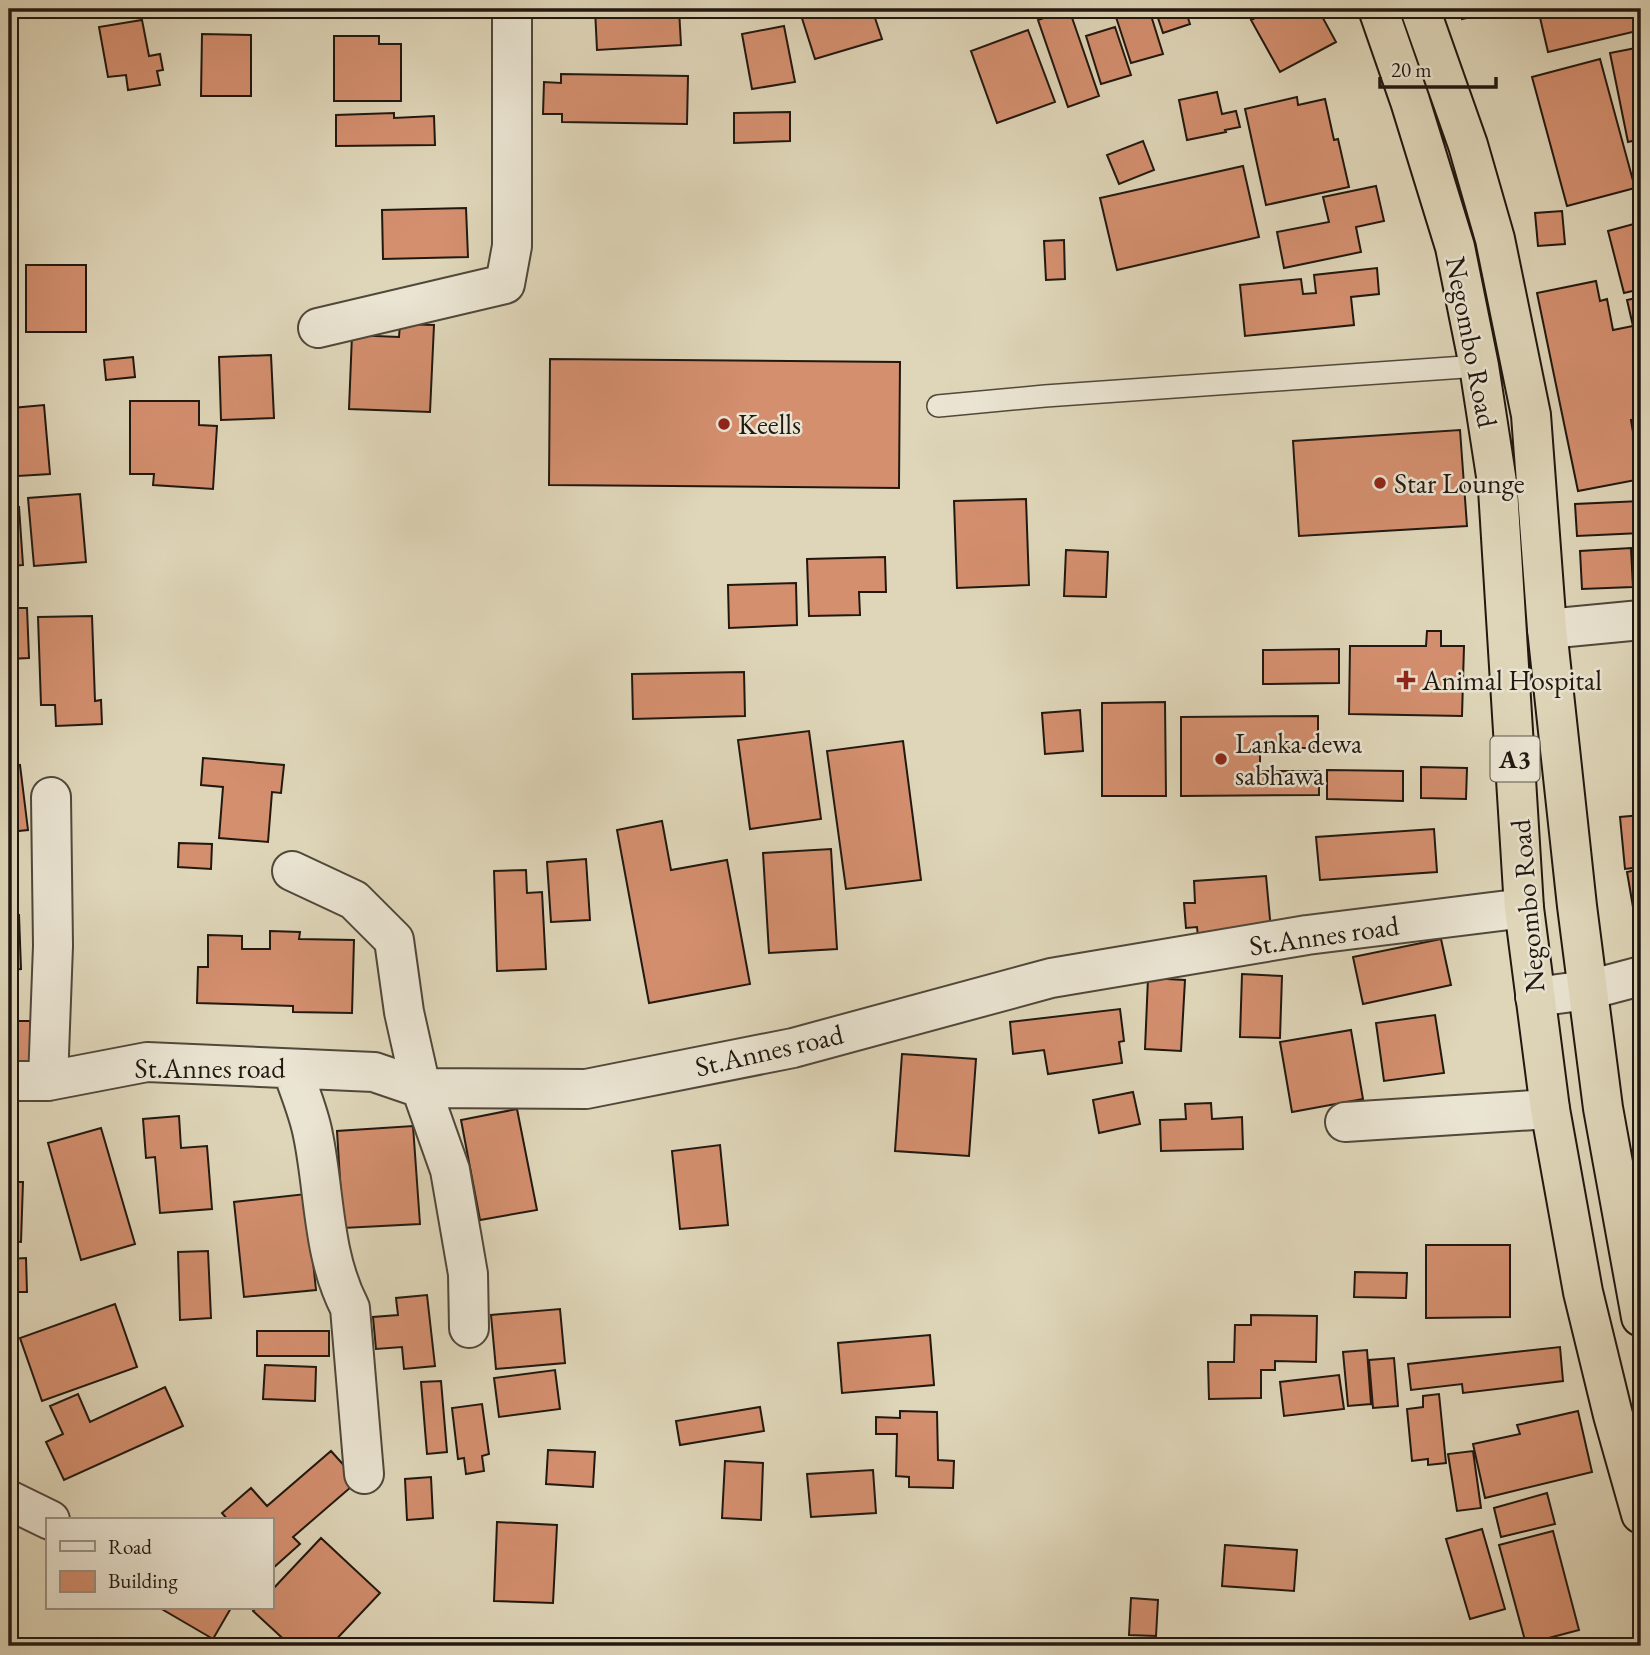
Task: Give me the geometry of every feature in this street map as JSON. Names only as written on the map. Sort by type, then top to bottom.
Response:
[{"type":"highway","name":"Negombo Road","points":[[1378,9],[1410,101],[1455,247],[1479,366],[1498,489],[1524,908],[1550,1109],[1583,1292],[1641,1514]]},
{"type":"highway","name":"Negombo Road","points":[[1420,9],[1468,145],[1498,252],[1531,415],[1547,629],[1602,1108],[1641,1317]]},
{"type":"street","points":[[318,328],[505,284],[512,246],[512,9]]},
{"type":"street","points":[[1547,629],[1641,620]]},
{"type":"street","points":[[48,1081],[53,946],[51,797]]},
{"type":"street","points":[[292,871],[354,900],[394,940],[404,1012],[421,1088],[450,1170],[468,1274],[470,1328]]},
{"type":"street","name":"St.Annes road","points":[[9,1081],[48,1081],[148,1062],[374,1072],[421,1088],[586,1089],[793,1048],[1051,978],[1307,935],[1524,908]]},
{"type":"street","points":[[1535,998],[1588,990],[1641,976]]},
{"type":"street","points":[[292,1069],[313,1135],[323,1214],[340,1289],[350,1308],[365,1474]]},
{"type":"street","points":[[1345,1122],[1550,1109]]},
{"type":"street","points":[[9,1500],[46,1518]]},
{"type":"lane","points":[[938,406],[1479,366]]},
{"type":"building","points":[[595,9],[679,9],[681,45],[597,50]]},
{"type":"building","points":[[799,9],[872,9],[882,39],[815,59]]},
{"type":"building","points":[[1069,9],[1099,96],[1068,107],[1038,20]]},
{"type":"building","points":[[1134,9],[1149,9],[1163,54],[1131,63],[1115,14]]},
{"type":"building","points":[[1155,9],[1185,9],[1190,24],[1163,33]]},
{"type":"building","points":[[1272,9],[1318,9],[1336,42],[1280,72],[1251,20]]},
{"type":"building","points":[[1459,9],[1505,9],[1462,19]]},
{"type":"building","points":[[1538,9],[1641,9],[1641,30],[1548,52]]},
{"type":"building","points":[[142,20],[149,56],[160,54],[163,70],[157,71],[160,85],[128,90],[126,75],[108,77],[99,27]]},
{"type":"building","points":[[784,26],[795,82],[752,89],[742,34]]},
{"type":"building","points":[[1115,27],[1131,75],[1101,84],[1086,36]]},
{"type":"building","points":[[1028,30],[1055,102],[997,123],[971,51]]},
{"type":"building","points":[[202,34],[251,35],[251,96],[201,96]]},
{"type":"building","points":[[334,36],[379,36],[379,44],[401,44],[401,101],[334,101]]},
{"type":"building","points":[[1641,47],[1641,139],[1628,142],[1610,53]]},
{"type":"building","points":[[1600,59],[1635,188],[1567,206],[1532,77]]},
{"type":"building","points":[[561,74],[688,76],[687,124],[562,122],[562,114],[543,114],[544,82],[561,83]]},
{"type":"building","points":[[1217,92],[1222,114],[1236,111],[1240,127],[1187,140],[1179,100]]},
{"type":"building","points":[[1297,97],[1298,105],[1325,99],[1334,140],[1338,139],[1349,187],[1266,205],[1245,109]]},
{"type":"building","points":[[790,112],[790,141],[734,143],[734,113]]},
{"type":"building","points":[[394,113],[394,118],[434,116],[435,145],[336,146],[336,115]]},
{"type":"building","points":[[1143,141],[1154,170],[1119,184],[1107,155]]},
{"type":"building","points":[[1243,166],[1259,237],[1117,270],[1100,198]]},
{"type":"building","points":[[1376,186],[1384,221],[1356,227],[1361,252],[1284,268],[1277,232],[1329,222],[1323,197]]},
{"type":"building","points":[[466,208],[468,257],[383,259],[382,210]]},
{"type":"building","points":[[1562,211],[1565,244],[1538,246],[1535,213]]},
{"type":"building","points":[[1641,222],[1641,289],[1624,293],[1608,231]]},
{"type":"building","points":[[1064,240],[1065,279],[1046,280],[1044,241]]},
{"type":"building","points":[[26,265],[86,265],[86,332],[26,332]]},
{"type":"building","points":[[1377,268],[1379,294],[1351,297],[1354,325],[1245,336],[1240,285],[1301,279],[1303,294],[1316,293],[1314,275]]},
{"type":"building","points":[[1596,281],[1600,301],[1607,299],[1613,330],[1633,326],[1627,300],[1641,297],[1641,418],[1631,420],[1641,479],[1578,491],[1537,293]]},
{"type":"building","points":[[400,324],[434,325],[430,412],[349,409],[352,335],[399,337]]},
{"type":"building","points":[[271,355],[274,418],[221,420],[219,357]]},
{"type":"building","points":[[133,357],[135,377],[106,380],[104,360]]},
{"type":"building","name":"Keells","points":[[550,359],[900,362],[899,488],[549,485]]},
{"type":"building","points":[[130,401],[199,401],[199,425],[217,426],[213,489],[153,485],[154,474],[130,474]]},
{"type":"building","points":[[44,405],[50,474],[18,476],[12,408]]},
{"type":"building","name":"Star Lounge","points":[[1460,430],[1467,526],[1299,536],[1293,441]]},
{"type":"building","points":[[80,494],[86,562],[34,566],[28,498]]},
{"type":"building","points":[[1026,499],[1029,585],[957,588],[954,501]]},
{"type":"building","points":[[1641,501],[1641,533],[1577,536],[1575,504]]},
{"type":"building","points":[[9,507],[19,507],[23,565],[9,566]]},
{"type":"building","points":[[1631,548],[1633,587],[1582,589],[1580,551]]},
{"type":"building","points":[[1066,550],[1108,552],[1106,597],[1064,596]]},
{"type":"building","points":[[885,557],[886,592],[859,592],[860,615],[809,616],[807,559]]},
{"type":"building","points":[[796,583],[797,625],[729,628],[728,585]]},
{"type":"building","points":[[9,608],[27,608],[29,658],[9,659]]},
{"type":"building","points":[[92,616],[95,701],[101,700],[102,724],[56,726],[55,705],[41,705],[38,617]]},
{"type":"building","name":"Animal Hospital","points":[[1427,631],[1441,631],[1441,646],[1464,646],[1462,716],[1349,714],[1350,646],[1426,646]]},
{"type":"building","points":[[1339,649],[1339,683],[1263,684],[1263,650]]},
{"type":"building","points":[[744,672],[745,716],[633,719],[632,674]]},
{"type":"building","points":[[1165,702],[1166,796],[1102,796],[1102,703]]},
{"type":"building","points":[[1080,710],[1083,751],[1045,754],[1042,713]]},
{"type":"building","name":"Lanka dewa sabhawa","points":[[1318,716],[1318,748],[1260,748],[1260,771],[1319,771],[1319,795],[1181,796],[1181,717]]},
{"type":"building","points":[[809,731],[821,819],[750,829],[738,740]]},
{"type":"building","points":[[903,741],[921,880],[846,889],[827,751]]},
{"type":"building","points":[[203,758],[284,765],[281,793],[272,792],[268,842],[219,838],[223,787],[201,785]]},
{"type":"building","points":[[20,765],[28,830],[9,832],[9,767]]},
{"type":"building","points":[[1421,767],[1467,768],[1466,799],[1421,798]]},
{"type":"building","points":[[1327,770],[1403,771],[1403,801],[1327,799]]},
{"type":"building","points":[[1641,815],[1641,867],[1625,869],[1620,817]]},
{"type":"building","points":[[662,821],[671,870],[727,860],[750,984],[649,1003],[617,830]]},
{"type":"building","points":[[1434,829],[1437,872],[1320,880],[1316,837]]},
{"type":"building","points":[[179,843],[212,844],[211,869],[178,867]]},
{"type":"building","points":[[831,849],[837,949],[769,953],[763,853]]},
{"type":"building","points":[[586,859],[590,920],[551,922],[547,862]]},
{"type":"building","points":[[1641,869],[1641,941],[1639,942],[1627,872]]},
{"type":"building","points":[[526,870],[527,893],[542,892],[546,969],[497,971],[494,871]]},
{"type":"building","points":[[1266,876],[1271,930],[1198,937],[1197,927],[1186,928],[1184,903],[1195,903],[1194,881]]},
{"type":"building","points":[[19,915],[21,969],[9,970],[9,916]]},
{"type":"building","points":[[270,931],[300,932],[299,939],[354,940],[352,1013],[293,1012],[293,1006],[197,1003],[198,967],[208,967],[208,935],[242,936],[242,949],[270,949]]},
{"type":"building","points":[[1441,939],[1451,985],[1363,1004],[1353,957]]},
{"type":"building","points":[[1242,974],[1282,976],[1280,1038],[1240,1037]]},
{"type":"building","points":[[1148,978],[1185,980],[1181,1051],[1145,1049]]},
{"type":"building","points":[[1120,1009],[1124,1041],[1119,1042],[1122,1063],[1048,1074],[1044,1050],[1013,1054],[1010,1022]]},
{"type":"building","points":[[1435,1015],[1444,1073],[1384,1081],[1376,1023]]},
{"type":"building","points":[[9,1021],[30,1021],[30,1072],[9,1072]]},
{"type":"building","points":[[1351,1030],[1363,1099],[1292,1112],[1280,1042]]},
{"type":"building","points":[[902,1054],[976,1059],[969,1156],[895,1151]]},
{"type":"building","points":[[1133,1092],[1140,1124],[1099,1133],[1093,1100]]},
{"type":"building","points":[[1211,1103],[1212,1119],[1242,1117],[1243,1149],[1161,1151],[1160,1120],[1186,1119],[1185,1104]]},
{"type":"building","points":[[517,1109],[537,1210],[480,1220],[461,1120]]},
{"type":"building","points":[[179,1116],[181,1148],[207,1146],[212,1209],[160,1213],[155,1157],[146,1158],[143,1119]]},
{"type":"building","points":[[413,1126],[420,1224],[343,1228],[337,1131]]},
{"type":"building","points":[[101,1128],[135,1244],[81,1260],[48,1143]]},
{"type":"building","points":[[720,1145],[728,1225],[680,1229],[672,1151]]},
{"type":"building","points":[[9,1182],[23,1182],[21,1242],[9,1241]]},
{"type":"building","points":[[306,1194],[316,1290],[244,1297],[234,1202]]},
{"type":"building","points":[[1426,1245],[1510,1245],[1510,1317],[1426,1318]]},
{"type":"building","points":[[208,1251],[211,1318],[180,1320],[178,1252]]},
{"type":"building","points":[[26,1258],[27,1292],[9,1292],[9,1259]]},
{"type":"building","points":[[1355,1272],[1407,1273],[1406,1298],[1354,1297]]},
{"type":"building","points":[[427,1295],[435,1366],[404,1369],[402,1347],[376,1349],[373,1317],[398,1315],[396,1298]]},
{"type":"building","points":[[115,1304],[137,1367],[42,1401],[20,1338]]},
{"type":"building","points":[[560,1309],[565,1363],[496,1369],[491,1315]]},
{"type":"building","points":[[1251,1315],[1317,1316],[1316,1362],[1275,1361],[1275,1370],[1261,1370],[1261,1398],[1209,1399],[1208,1362],[1234,1362],[1235,1325],[1251,1325]]},
{"type":"building","points":[[257,1331],[329,1331],[329,1356],[257,1356]]},
{"type":"building","points":[[930,1335],[934,1385],[842,1393],[838,1343]]},
{"type":"building","points":[[1560,1347],[1563,1381],[1463,1393],[1462,1384],[1411,1390],[1408,1364]]},
{"type":"building","points":[[1367,1350],[1371,1404],[1348,1406],[1343,1352]]},
{"type":"building","points":[[1394,1358],[1398,1406],[1373,1408],[1369,1360]]},
{"type":"building","points":[[265,1365],[316,1367],[315,1401],[263,1399]]},
{"type":"building","points":[[555,1370],[560,1409],[499,1417],[494,1378]]},
{"type":"building","points":[[1339,1375],[1344,1409],[1284,1416],[1280,1382]]},
{"type":"building","points":[[441,1381],[447,1452],[427,1454],[421,1382]]},
{"type":"building","points":[[165,1387],[183,1426],[64,1480],[46,1442],[63,1434],[50,1406],[78,1394],[90,1422]]},
{"type":"building","points":[[1439,1394],[1446,1463],[1428,1465],[1428,1459],[1412,1461],[1407,1409],[1423,1407],[1423,1396]]},
{"type":"building","points":[[482,1404],[489,1454],[482,1456],[484,1471],[466,1474],[464,1458],[458,1459],[452,1408]]},
{"type":"building","points":[[760,1407],[764,1431],[680,1445],[676,1421]]},
{"type":"building","points":[[900,1411],[937,1412],[938,1460],[954,1461],[953,1488],[909,1487],[909,1477],[896,1476],[897,1434],[876,1434],[876,1417],[900,1418]]},
{"type":"building","points":[[1578,1411],[1592,1472],[1485,1498],[1473,1444],[1520,1434],[1517,1425]]},
{"type":"building","points":[[548,1450],[595,1452],[593,1487],[546,1484]]},
{"type":"building","points":[[331,1451],[358,1481],[293,1537],[300,1544],[273,1568],[273,1518],[226,1518],[222,1513],[251,1488],[267,1506]]},
{"type":"building","points":[[1473,1451],[1481,1508],[1457,1511],[1448,1454]]},
{"type":"building","points":[[725,1461],[763,1463],[761,1520],[722,1518]]},
{"type":"building","points":[[873,1470],[876,1513],[811,1517],[807,1474]]},
{"type":"building","points":[[431,1477],[433,1518],[407,1520],[405,1479]]},
{"type":"building","points":[[1547,1493],[1555,1524],[1501,1537],[1494,1508]]},
{"type":"building","points":[[497,1522],[557,1525],[553,1603],[494,1601]]},
{"type":"building","points":[[1482,1529],[1505,1609],[1470,1619],[1446,1539]]},
{"type":"building","points":[[1553,1531],[1579,1630],[1526,1644],[1499,1545]]},
{"type":"building","points":[[321,1538],[380,1593],[330,1646],[291,1646],[253,1611],[273,1610],[273,1589]]},
{"type":"building","points":[[1225,1545],[1297,1550],[1294,1591],[1222,1586]]},
{"type":"building","points":[[1131,1598],[1158,1600],[1156,1636],[1129,1635]]},
{"type":"building","points":[[163,1610],[230,1610],[213,1639]]},
{"type":"building","points":[[493,1638],[553,1640],[553,1646],[493,1646]]},
{"type":"place","name":"Keells","points":[[724,424]]},
{"type":"place","name":"Star Lounge","points":[[1380,483]]},
{"type":"place","name":"Animal Hospital","points":[[1406,680]]},
{"type":"place","name":"Lanka dewa sabhawa","points":[[1221,759]]}]
